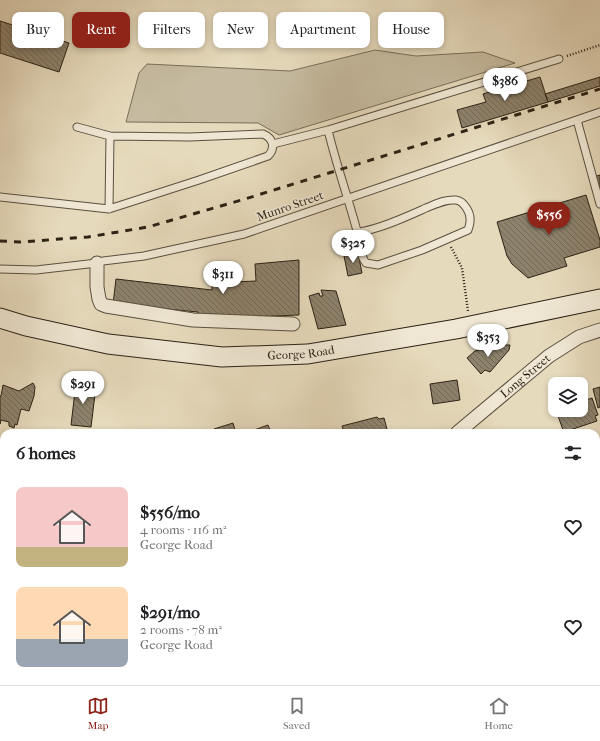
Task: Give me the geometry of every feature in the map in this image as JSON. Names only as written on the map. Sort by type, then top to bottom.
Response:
[{"type":"street","points":[[97,263],[98,294],[101,304],[106,306],[193,320],[293,324]]},
{"type":"street","name":"George Road","points":[[0,318],[26,326],[108,344],[222,357],[308,354],[456,329],[600,299]]},
{"type":"street","name":"Long Street","points":[[467,428],[549,356],[579,337],[600,330]]},
{"type":"lane","points":[[273,144],[328,130],[559,59]]},
{"type":"lane","name":"Munro Street","points":[[0,269],[36,270],[97,263],[144,256],[244,234],[600,112]]},
{"type":"lane","points":[[577,120],[600,204]]},
{"type":"lane","points":[[0,198],[109,208],[199,180],[268,156],[273,149],[273,144],[270,138],[263,134],[190,137],[110,136],[77,127]]},
{"type":"lane","points":[[328,130],[338,170],[357,232],[362,258],[366,263],[378,264],[446,240],[468,230],[470,221],[469,212],[462,202],[457,200],[444,201],[398,220],[363,232],[357,232]]},
{"type":"lane","points":[[109,208],[110,136]]},
{"type":"path","points":[[559,59],[600,45]]},
{"type":"path","points":[[446,240],[462,268],[469,313]]},
{"type":"shaded area","points":[[375,50],[416,56],[483,52],[515,63],[279,135],[258,123],[126,122],[139,73],[147,64],[290,71]]},
{"type":"building","points":[[0,21],[12,25],[12,48],[64,48],[64,41],[69,43],[59,72],[0,53]]},
{"type":"building","points":[[540,77],[548,102],[462,128],[457,110],[486,102],[483,94]]},
{"type":"building","points":[[600,77],[600,86],[548,102],[545,94]]},
{"type":"building","points":[[600,175],[600,199],[593,177]]},
{"type":"building","points":[[586,195],[600,240],[600,247],[564,258],[567,266],[528,278],[512,264],[507,256],[497,222]]},
{"type":"building","points":[[358,253],[362,273],[348,276],[344,256]]},
{"type":"building","points":[[299,260],[299,315],[198,319],[198,312],[113,304],[116,279],[212,290],[212,283],[256,281],[255,264]]},
{"type":"building","points":[[321,290],[336,291],[346,325],[318,329],[309,296],[319,293],[320,296],[323,296]]},
{"type":"building","points":[[500,345],[510,345],[509,350],[490,372],[485,370],[481,374],[467,358],[475,351]]},
{"type":"building","points":[[457,380],[460,400],[433,404],[430,384]]},
{"type":"building","points":[[33,383],[35,387],[34,396],[29,411],[21,409],[17,425],[15,424],[14,428],[9,426],[9,422],[1,420],[0,424],[0,396],[3,385],[19,391]]},
{"type":"building","points":[[76,383],[96,386],[91,427],[71,425]]},
{"type":"building","points":[[600,387],[600,407],[598,408],[593,389]]},
{"type":"building","points":[[592,398],[598,415],[595,416],[597,421],[573,429],[563,429],[558,417],[588,417],[588,399]]},
{"type":"building","points":[[377,417],[379,419],[384,418],[387,429],[343,429],[342,426]]},
{"type":"building","points":[[233,423],[235,429],[214,429]]},
{"type":"building","points":[[268,425],[270,429],[257,429]]},
{"type":"railway","points":[[0,241],[20,242],[88,237],[148,227],[245,199],[600,89]]}]
